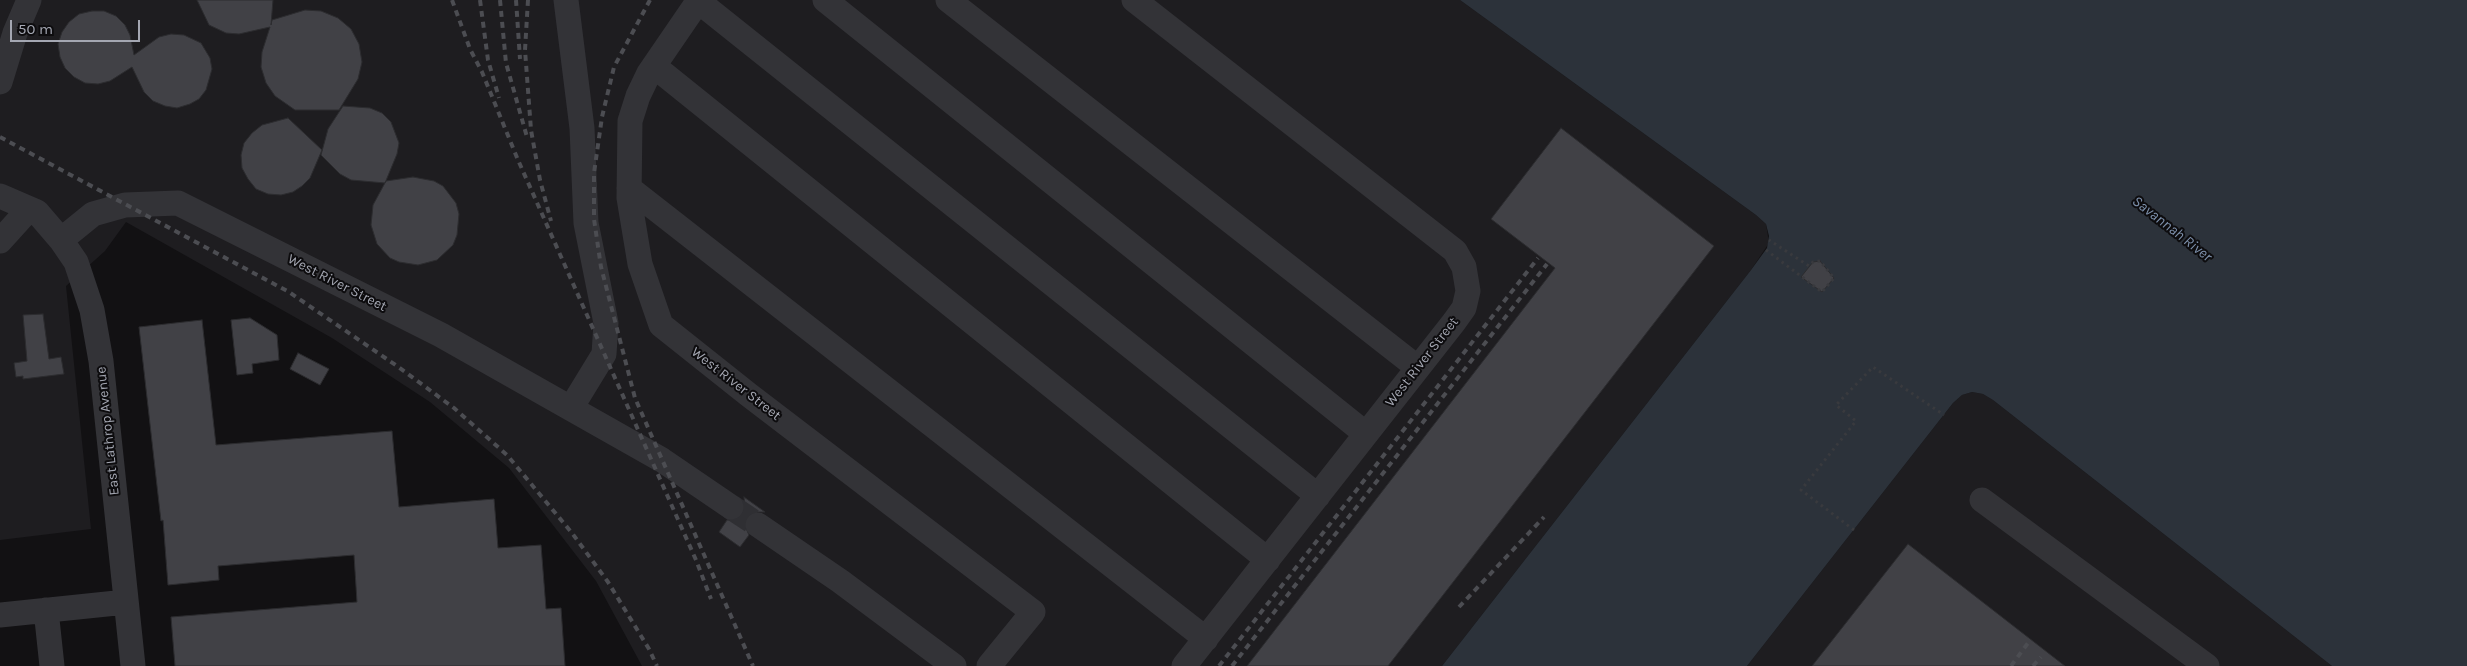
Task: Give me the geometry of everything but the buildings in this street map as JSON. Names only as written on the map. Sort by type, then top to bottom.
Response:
[{"type":"street","points":[[0,82],[15,32],[29,0]]},
{"type":"street","points":[[566,0],[580,110],[586,223],[606,323],[604,354],[571,408]]},
{"type":"street","points":[[825,0],[1366,434]]},
{"type":"street","points":[[948,0],[1418,368]]},
{"type":"street","name":"West River Street","points":[[1134,0],[1455,251],[1464,267],[1468,291],[1464,308],[1184,666]]},
{"type":"street","points":[[698,1],[1318,496]]},
{"type":"street","name":"West River Street","points":[[698,1],[654,66],[638,96],[630,121],[629,188],[640,264],[661,325],[749,396],[1033,612],[989,666]]},
{"type":"street","points":[[654,66],[1268,560]]},
{"type":"street","points":[[629,188],[1206,639]]},
{"type":"street","points":[[0,196],[33,210],[0,242]]},
{"type":"street","name":"West River Street","points":[[62,240],[93,214],[125,205],[178,204],[441,335],[662,460],[731,507]]},
{"type":"street","name":"East Lathrop Avenue","points":[[33,210],[62,240],[76,262],[94,319],[101,361],[133,666]]},
{"type":"street","points":[[1982,500],[2207,666]]},
{"type":"street","points":[[758,525],[840,582],[954,666]]},
{"type":"street","points":[[0,615],[126,602]]},
{"type":"street","points":[[46,610],[52,666]]},
{"type":"path","points":[[1766,250],[1822,292],[1834,278],[1820,261],[1813,262],[1809,266],[1769,240]]},
{"type":"path","points":[[1854,530],[1801,490],[1856,421],[1836,405],[1873,367],[1944,415]]},
{"type":"shaded area","points":[[0,0],[1460,0],[1756,215],[1766,224],[1769,243],[1751,270],[1442,666],[642,666],[596,581],[509,468],[430,402],[332,338],[126,222],[105,251],[66,286],[91,529],[0,540]]},
{"type":"shaded area","points":[[1972,392],[1983,394],[1993,400],[2332,666],[1747,666],[1953,403],[1962,395]]},
{"type":"water","name":"Savannah River","points":[[1460,0],[2467,0],[2467,666],[2332,666],[1993,400],[1983,394],[1972,392],[1962,395],[1953,403],[1747,666],[1442,666],[1751,270],[1767,248],[1769,236],[1766,224],[1756,215]]},
{"type":"tunnel","points":[[731,507],[758,525]]},
{"type":"railway","points":[[452,0],[470,49],[482,72],[518,160],[696,560],[711,599]]},
{"type":"railway","points":[[480,0],[488,60],[499,98]]},
{"type":"railway","points":[[500,0],[506,63],[527,137]]},
{"type":"railway","points":[[516,0],[520,59]]},
{"type":"railway","points":[[528,0],[525,50],[531,130],[540,180],[551,221]]},
{"type":"railway","points":[[650,0],[614,67],[602,117],[594,173],[594,219],[601,267],[635,398],[753,666]]},
{"type":"railway","points":[[0,137],[289,292],[397,366],[454,408],[507,455],[572,533],[608,582],[649,649],[657,666]]},
{"type":"railway","points":[[1219,666],[1538,258]]},
{"type":"railway","points":[[1232,666],[1547,264]]},
{"type":"railway","points":[[1459,607],[1544,517]]},
{"type":"railway","points":[[2011,666],[2028,643]]},
{"type":"railway","points":[[2033,666],[2041,657]]}]
